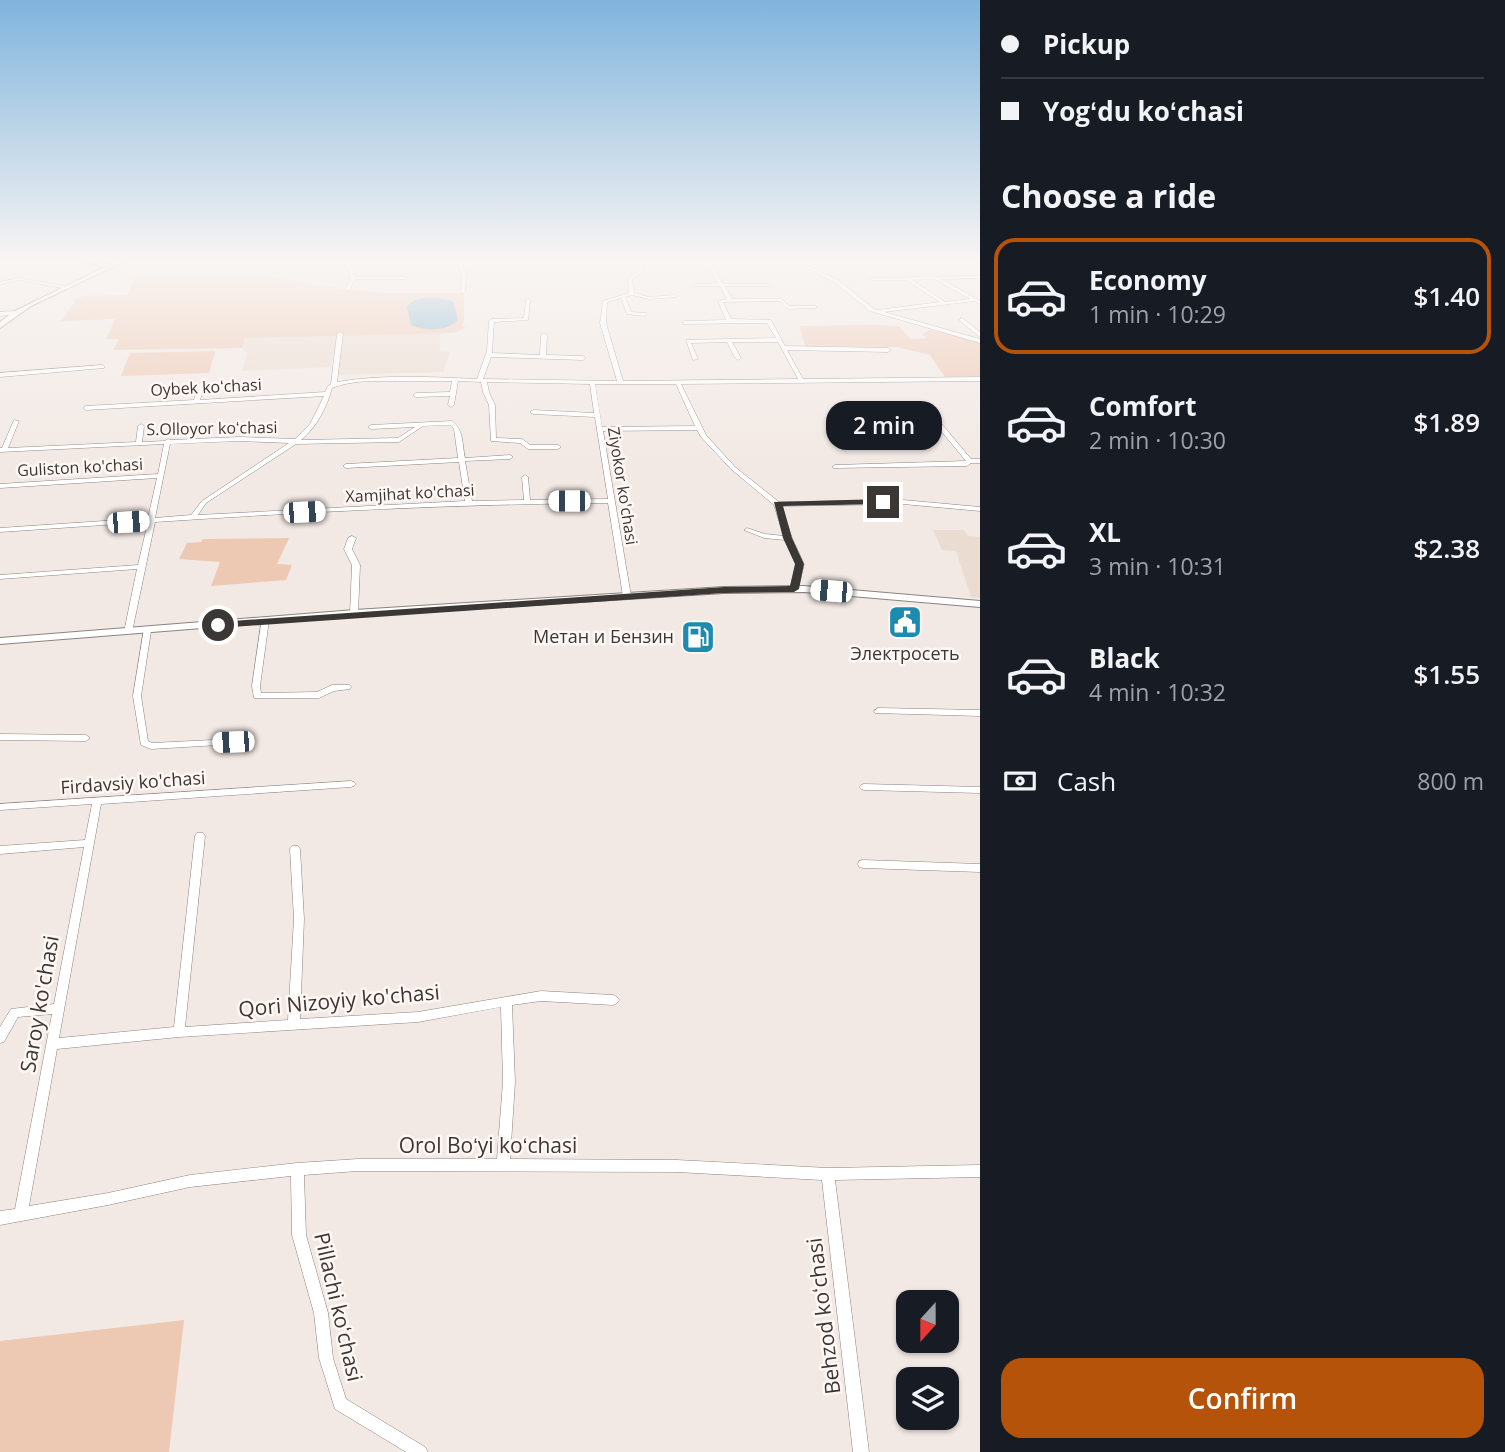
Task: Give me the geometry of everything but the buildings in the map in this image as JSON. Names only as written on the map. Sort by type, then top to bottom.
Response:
[{"type":"main road","points":[[0,642],[354,614],[724,590],[794,589],[980,604]]},
{"type":"street","points":[[491,329],[489,355],[482,381],[492,405],[492,439],[522,441],[528,447],[558,447]]},
{"type":"street","points":[[605,329],[620,381]]},
{"type":"street","points":[[773,329],[801,380]]},
{"type":"street","points":[[937,329],[980,341]]},
{"type":"street","points":[[340,334],[334,384],[455,380],[592,382],[980,379]]},
{"type":"street","points":[[543,357],[544,335]]},
{"type":"street","points":[[695,359],[688,341],[779,340]]},
{"type":"street","points":[[729,341],[738,358]]},
{"type":"street","points":[[783,348],[888,350]]},
{"type":"street","points":[[489,355],[583,358]]},
{"type":"street","points":[[0,375],[102,367]]},
{"type":"street","points":[[451,405],[455,380]]},
{"type":"street","points":[[677,381],[703,436],[733,468],[778,504],[788,538],[800,564],[794,589]]},
{"type":"street","name":"Ziyokor ko'chasi","points":[[592,382],[627,596]]},
{"type":"street","points":[[196,402],[202,384]]},
{"type":"street","name":"S.Olloyor koʻchasi","points":[[2,450],[239,439],[295,442],[306,432],[334,384]]},
{"type":"street","name":"Oybek koʻchasi","points":[[86,408],[328,394]]},
{"type":"street","points":[[416,395],[451,394]]},
{"type":"street","points":[[533,412],[597,415]]},
{"type":"street","points":[[2,450],[16,421]]},
{"type":"street","points":[[371,427],[452,423],[457,429],[464,460],[470,504]]},
{"type":"street","points":[[847,425],[939,424],[970,461]]},
{"type":"street","points":[[194,517],[204,502],[295,442],[399,440],[421,425]]},
{"type":"street","points":[[139,443],[141,426]]},
{"type":"street","points":[[600,429],[698,428]]},
{"type":"street","points":[[128,632],[168,441]]},
{"type":"street","points":[[346,466],[510,457]]},
{"type":"street","points":[[835,467],[967,464],[970,461],[980,461]]},
{"type":"street","name":"Guliston ko'chasi","points":[[0,486],[161,476]]},
{"type":"street","points":[[525,477],[527,501]]},
{"type":"street","name":"Xamjihat ko'chasi","points":[[0,530],[194,517],[527,501],[611,501]]},
{"type":"street","points":[[778,504],[903,502],[980,509]]},
{"type":"street","points":[[747,530],[764,536],[788,538]]},
{"type":"street","points":[[352,538],[348,549],[356,565],[354,614]]},
{"type":"street","points":[[0,577],[140,567]]},
{"type":"street","points":[[265,621],[257,696],[319,695],[332,688],[347,687]]},
{"type":"street","points":[[147,631],[137,696],[144,743],[151,746],[233,742]]},
{"type":"street","points":[[878,711],[980,713]]},
{"type":"street","points":[[0,737],[86,738]]},
{"type":"street","name":"Firdavsiy ko'chasi","points":[[0,807],[351,784]]},
{"type":"street","points":[[864,787],[980,789]]},
{"type":"street","name":"Saroy ko'chasi","points":[[21,1214],[97,801]]},
{"type":"street","points":[[179,1032],[200,836]]},
{"type":"street","points":[[0,850],[89,843]]},
{"type":"street","points":[[294,1024],[299,919],[295,849]]},
{"type":"street","points":[[863,864],[980,868]]},
{"type":"street","name":"Qori Nizoyiy ko'chasi","points":[[52,1044],[179,1032],[418,1017],[541,996],[613,1000]]},
{"type":"street","points":[[503,1166],[509,1082],[506,1001]]},
{"type":"street","points":[[0,1038],[15,1012],[58,1009]]},
{"type":"street","name":"Orol Boʻyi koʻchasi","points":[[0,1218],[190,1181],[297,1168],[358,1165],[677,1166],[828,1174],[980,1171]]},
{"type":"street","name":"Pillachi koʻchasi","points":[[297,1168],[299,1235],[321,1313],[326,1358],[340,1404],[420,1452]]},
{"type":"street","name":"Behzod koʻchasi","points":[[828,1174],[861,1452]]},
{"type":"shaded area","points":[[111,329],[462,329],[454,333],[245,338],[242,348],[113,350],[119,339],[106,339]]},
{"type":"shaded area","points":[[801,329],[901,329],[910,339],[926,338],[922,334],[930,330],[980,341],[980,376],[945,377],[930,355],[897,347],[805,346]]},
{"type":"shaded area","points":[[440,333],[440,351],[450,352],[443,372],[335,375],[343,334]]},
{"type":"shaded area","points":[[338,334],[331,367],[242,371],[247,354],[242,348],[244,338]]},
{"type":"shaded area","points":[[215,351],[209,373],[121,376],[130,353]]},
{"type":"shaded area","points":[[933,530],[964,530],[968,536],[980,537],[980,598],[971,597],[956,551],[942,550]]},
{"type":"shaded area","points":[[289,538],[277,564],[292,565],[286,580],[211,586],[220,562],[179,559],[187,543],[201,542],[203,539]]},
{"type":"shaded area","points":[[184,1320],[169,1452],[0,1452],[0,1341]]},
{"type":"place","name":"Электросеть","points":[[905,622]]},
{"type":"place","name":"Метан и Бензин","points":[[698,637]]},
{"type":"route","points":[[218,625],[355,613],[503,606],[724,590],[794,589],[800,564],[788,538],[778,504],[883,502]]}]
